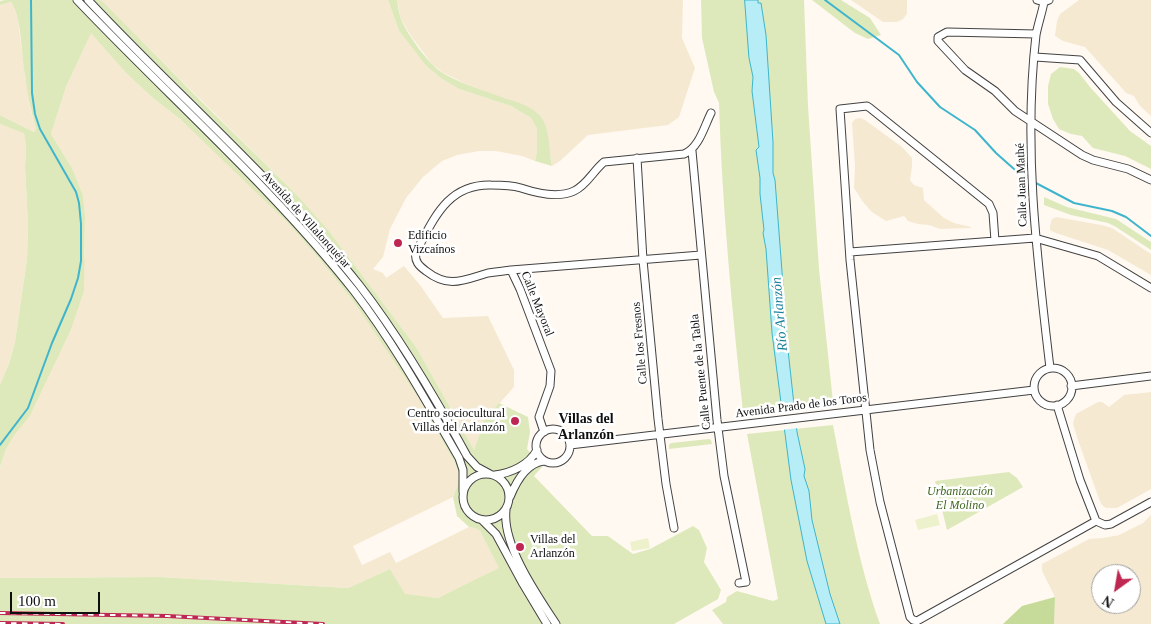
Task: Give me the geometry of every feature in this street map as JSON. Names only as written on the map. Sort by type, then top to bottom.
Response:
[{"type":"street","name":"Avenida de Villalonquéjar","points":[[77,0],[289,216],[355,293],[409,372],[459,458],[463,470],[463,492]]},
{"type":"street","name":"Avenida de Villalonquéjar","points":[[88,0],[283,197],[323,242],[360,286],[390,328],[426,383],[467,456],[477,467],[493,475]]},
{"type":"street","name":"Calle Juan Mathé","points":[[1043,1],[1036,34],[1032,122],[1032,193],[1035,238],[1050,368]]},
{"type":"street","points":[[1036,34],[947,32],[938,37],[938,41],[965,70],[995,91],[1015,111],[1089,158],[1128,169],[1151,180]]},
{"type":"street","points":[[1035,57],[1080,60],[1116,102],[1151,133]]},
{"type":"street","points":[[995,241],[993,213],[989,204],[867,106],[841,108],[839,111],[850,252],[870,450],[880,502],[910,617],[913,620],[924,617],[1099,523],[1112,524],[1151,502]]},
{"type":"street","points":[[692,151],[702,134],[711,112]]},
{"type":"street","name":"Calle Mayoral","points":[[544,432],[539,417],[550,386],[551,371],[539,336],[511,270],[490,273],[458,282],[447,282],[432,276],[420,266],[415,256],[437,214],[448,201],[466,188],[478,185],[513,186],[540,194],[572,192],[585,183],[604,162],[684,154],[692,151]]},
{"type":"street","name":"Calle Puente de la Tabla","points":[[692,151],[718,428],[727,492],[746,582],[739,584]]},
{"type":"street","name":"Calle los Fresnos","points":[[637,158],[643,260],[660,434],[666,484],[676,526]]},
{"type":"street","points":[[850,252],[1035,238],[1098,256],[1151,288]]},
{"type":"street","points":[[511,270],[701,255]]},
{"type":"street","points":[[1050,368],[1062,371],[1070,380],[1071,386],[1069,396],[1057,405],[1048,405],[1040,401],[1034,390],[1036,378],[1039,374],[1050,368]]},
{"type":"street","points":[[1071,386],[1151,376]]},
{"type":"street","name":"Avenida Prado de los Toros","points":[[570,445],[1034,390]]},
{"type":"street","points":[[1057,405],[1077,471],[1099,523]]},
{"type":"street","points":[[547,624],[496,534],[482,520],[469,513],[465,506],[463,492],[470,480],[483,474],[493,475],[514,470],[534,454],[537,440],[544,432],[559,430],[567,436],[570,451],[564,460],[554,463],[544,461],[537,463],[522,476],[510,497],[506,509],[505,523],[512,546],[529,580],[556,624]]},
{"type":"street","points":[[536,450],[544,461]]},
{"type":"street","points":[[493,475],[506,484],[510,497]]},
{"type":"street","points":[[482,520],[496,518],[506,509]]},
{"type":"shaded area","points":[[100,0],[388,0],[399,31],[426,66],[442,79],[459,89],[511,106],[531,118],[537,129],[535,161],[522,156],[496,151],[479,151],[457,155],[442,161],[423,177],[406,198],[390,229],[383,257],[373,269],[383,273],[386,278],[404,266],[443,318],[488,316],[514,370],[514,387],[480,425],[482,427],[474,450],[416,347],[329,231],[298,196]]},
{"type":"shaded area","points":[[397,0],[683,0],[682,38],[695,68],[679,117],[668,125],[588,135],[552,166],[546,131],[542,119],[536,112],[468,85],[442,72],[432,64],[401,19]]},
{"type":"shaded area","points":[[851,0],[907,0],[907,14],[897,22],[883,22]]},
{"type":"shaded area","points":[[1079,0],[1151,0],[1151,116],[1140,106],[1134,96],[1126,93],[1085,47],[1063,41],[1055,36],[1060,14]]},
{"type":"shaded area","points":[[11,2],[18,20],[25,76],[36,129],[34,132],[0,115],[0,5]]},
{"type":"shaded area","points":[[91,32],[126,73],[154,99],[180,119],[244,179],[287,222],[322,262],[356,305],[385,347],[418,397],[455,463],[459,475],[453,497],[353,546],[362,565],[390,552],[396,563],[469,527],[480,531],[500,569],[438,598],[405,595],[390,569],[348,588],[160,577],[0,578],[0,467],[6,449],[30,416],[70,332],[85,256],[83,195],[72,168],[51,134],[66,87]]},
{"type":"shaded area","points":[[860,118],[902,147],[912,158],[910,180],[914,185],[923,188],[924,200],[944,218],[971,228],[940,229],[908,221],[904,216],[886,221],[872,212],[854,188],[855,165],[852,123],[855,119]]},
{"type":"shaded area","points":[[0,124],[24,132],[28,225],[27,259],[15,342],[0,386]]},
{"type":"shaded area","points":[[1056,217],[1112,228],[1151,254],[1151,275],[1108,250],[1053,232],[1050,230],[1050,226],[1052,219]]},
{"type":"shaded area","points":[[1151,392],[1151,489],[1117,508],[1106,508],[1099,499],[1073,424],[1074,419],[1076,414],[1098,402],[1102,402],[1109,407],[1124,395]]},
{"type":"shaded area","points":[[1151,515],[1151,624],[1054,624],[1055,597],[1042,571],[1042,564],[1089,539],[1119,535],[1143,523]]},
{"type":"green space","points":[[100,0],[103,2],[298,196],[329,231],[416,347],[474,450],[482,427],[480,425],[499,403],[528,417],[530,432],[527,449],[542,467],[534,476],[592,536],[608,536],[633,554],[650,549],[693,526],[699,530],[707,548],[704,562],[721,590],[718,599],[674,624],[0,624],[0,578],[160,577],[348,588],[390,569],[405,594],[438,598],[499,568],[480,531],[469,527],[457,516],[453,497],[459,475],[455,463],[418,397],[356,305],[287,222],[180,119],[154,99],[126,73],[91,33],[66,87],[51,134],[72,168],[83,195],[85,215],[84,291],[70,332],[30,416],[6,449],[0,467],[0,385],[9,364],[15,342],[27,259],[28,225],[24,133],[0,124],[0,115],[34,132],[36,129],[27,89],[17,17],[11,2],[0,5],[0,1]]},
{"type":"green space","points":[[388,0],[397,0],[401,19],[408,33],[437,69],[458,80],[524,105],[538,113],[546,128],[552,166],[535,161],[537,129],[531,118],[511,106],[459,89],[442,79],[426,66],[399,31]]},
{"type":"green space","points":[[701,0],[804,0],[808,106],[819,269],[833,402],[743,412],[728,258],[719,103],[714,92],[702,38]]},
{"type":"green space","points":[[812,0],[841,0],[870,18],[881,35],[868,39],[855,33]]},
{"type":"green space","points":[[1060,67],[1074,69],[1079,73],[1130,131],[1151,146],[1151,169],[1125,156],[1093,148],[1082,136],[1059,129],[1048,104],[1048,86],[1051,74]]},
{"type":"green space","points":[[1044,197],[1067,207],[1116,219],[1151,242],[1151,250],[1108,223],[1071,215],[1044,205]]},
{"type":"green space","points":[[833,425],[858,550],[880,624],[723,624],[712,610],[726,602],[727,597],[737,591],[773,601],[778,599],[747,434]]},
{"type":"green space","points":[[709,439],[712,444],[669,449],[671,443]]},
{"type":"green space","name":"Urbanización El Molino","points":[[1009,472],[1017,478],[1023,487],[947,530],[935,481]]},
{"type":"green space","points":[[937,514],[940,525],[918,530],[915,520]]},
{"type":"green space","points":[[648,538],[650,548],[632,551],[630,542]]},
{"type":"green space","points":[[1055,597],[1054,624],[1003,624],[1022,606]]},
{"type":"water","name":"Río Arlanzón","points":[[745,0],[758,0],[758,3],[761,3],[766,35],[773,142],[773,173],[797,432],[805,469],[804,476],[809,491],[812,520],[830,594],[840,624],[826,624],[807,561],[791,480],[772,333],[760,178],[756,150],[759,147],[752,91],[753,77],[749,58]]},
{"type":"pier","points":[[796,407],[799,428],[781,430],[779,409]]},
{"type":"waterway","points":[[0,445],[28,408],[52,343],[71,299],[81,261],[81,224],[76,192],[40,129],[35,114],[32,93],[31,0]]},
{"type":"waterway","points":[[825,0],[899,55],[917,82],[940,107],[975,130],[996,153],[1014,169],[1030,179]]},
{"type":"waterway","points":[[1034,182],[1074,203],[1112,211],[1126,217],[1151,236]]},
{"type":"railway","points":[[0,613],[167,616],[323,624]]},
{"type":"railway","points":[[0,623],[63,624]]},
{"type":"place","name":"Edificio Vizcaínos","points":[[398,243]]},
{"type":"place","name":"Centro sociocultural Villas del Arlanzón","points":[[515,421]]},
{"type":"place","name":"Villas del Arlanzón","points":[[520,547]]},
{"type":"district","name":"Villas del Arlanzón","points":[[586,428]]}]
